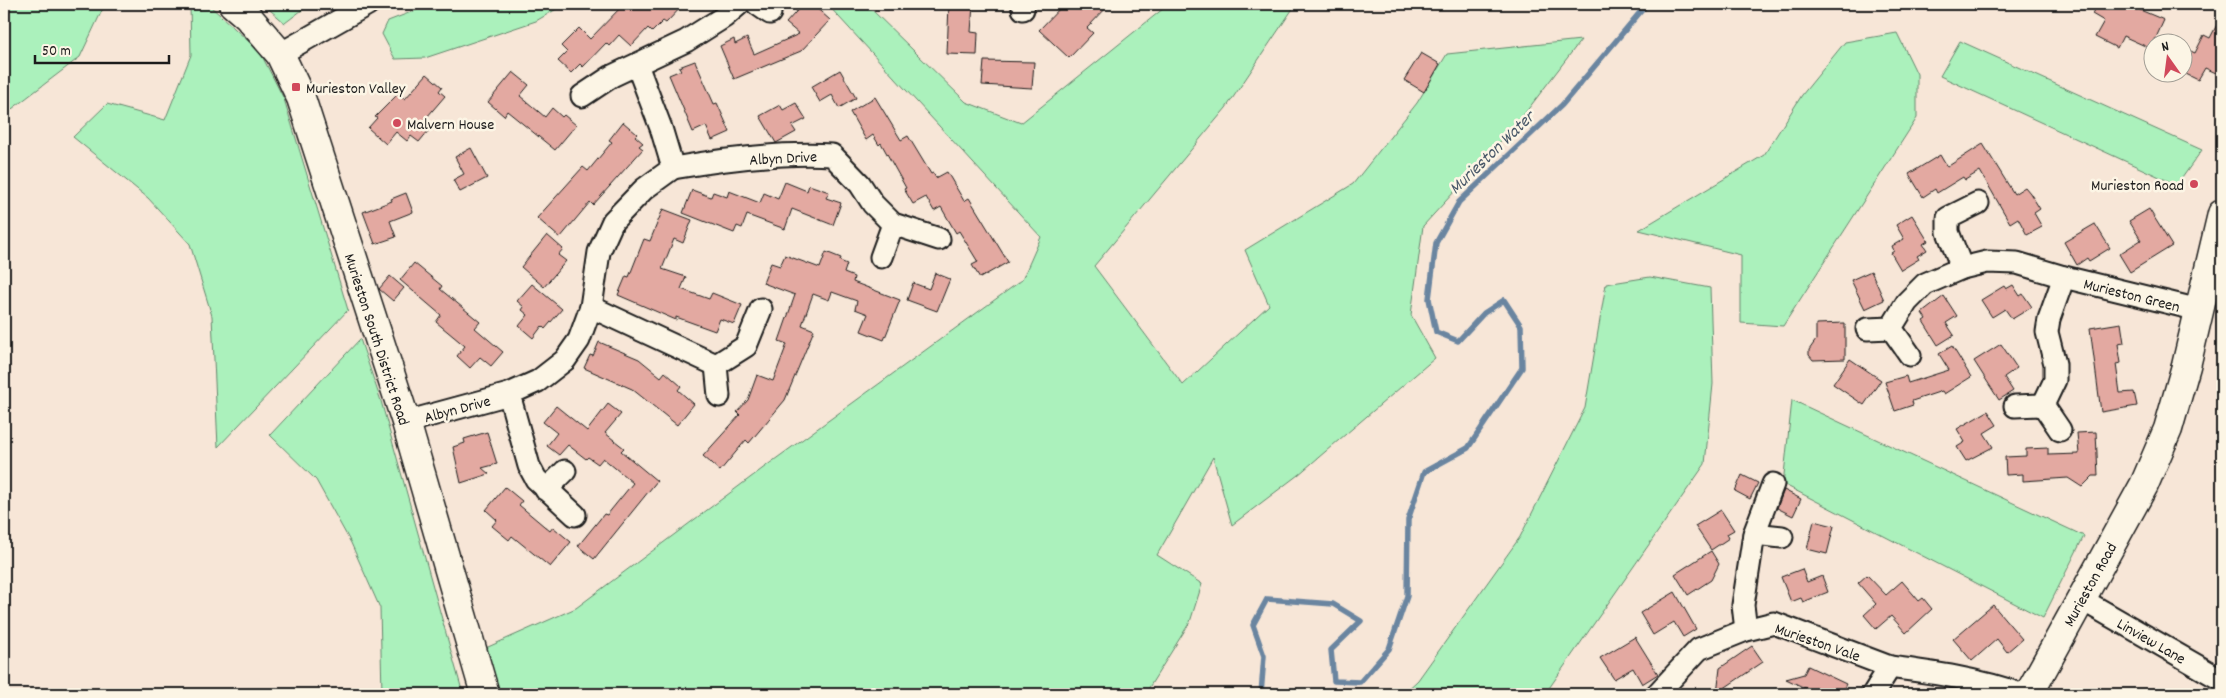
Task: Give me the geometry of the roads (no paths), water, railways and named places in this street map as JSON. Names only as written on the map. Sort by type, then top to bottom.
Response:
[{"type":"street","name":"Murieston South District Road","points":[[233,4],[248,17],[280,54],[300,98],[406,422],[485,694]]},
{"type":"street","points":[[280,54],[368,4]]},
{"type":"street","points":[[582,96],[612,76],[686,41],[724,17],[739,4]]},
{"type":"street","points":[[637,65],[661,128],[673,168]]},
{"type":"street","name":"Albyn Drive","points":[[406,422],[509,394],[538,381],[565,360],[579,340],[591,307],[600,252],[613,221],[644,189],[673,168],[714,161],[796,153],[832,155],[860,184],[873,204],[893,224],[939,238]]},
{"type":"street","points":[[1962,268],[1948,232],[1948,218],[1978,203]]},
{"type":"street","name":"Murieston Road","points":[[2029,694],[2144,485],[2168,429],[2186,366],[2222,214]]},
{"type":"street","points":[[881,257],[893,224]]},
{"type":"street","name":"Murieston Green","points":[[1891,328],[1907,302],[1925,284],[1962,268],[1987,262],[2017,263],[2064,277],[2199,310]]},
{"type":"street","name":"Murieston Green","points":[[2043,405],[2055,380],[2055,364],[2047,332],[2049,319],[2064,277]]},
{"type":"street","points":[[591,307],[716,365]]},
{"type":"street","points":[[716,365],[746,346],[761,309]]},
{"type":"street","points":[[1867,329],[1891,328],[1910,355]]},
{"type":"street","points":[[716,365],[720,396]]},
{"type":"street","name":"Albyn Drive","points":[[509,394],[529,466],[536,479],[575,515]]},
{"type":"street","points":[[2015,406],[2043,405],[2060,430]]},
{"type":"street","points":[[546,490],[565,471]]},
{"type":"street","points":[[1746,630],[1743,605],[1754,534],[1773,484]]},
{"type":"street","points":[[1754,534],[1782,538]]},
{"type":"street","name":"Linview Lane","points":[[2081,599],[2222,680]]},
{"type":"street","name":"Murieston Vale","points":[[1657,694],[1699,649],[1746,630],[1774,623],[1890,667],[1961,677],[1993,684],[2020,694]]},
{"type":"street","points":[[1874,694],[1890,667]]},
{"type":"waterway","name":"Murieston Water","points":[[1261,694],[1264,656],[1253,625],[1267,599],[1333,604],[1361,621],[1331,650],[1334,681],[1360,682],[1389,649],[1407,596],[1408,520],[1424,472],[1468,448],[1522,368],[1521,326],[1504,300],[1484,313],[1458,341],[1436,332],[1429,299],[1436,243],[1459,202],[1562,105],[1647,4]]},
{"type":"place","name":"Murieston Valley","points":[[296,87]]},
{"type":"place","name":"Malvern House","points":[[397,123]]},
{"type":"place","name":"Murieston Road","points":[[2194,184]]}]
